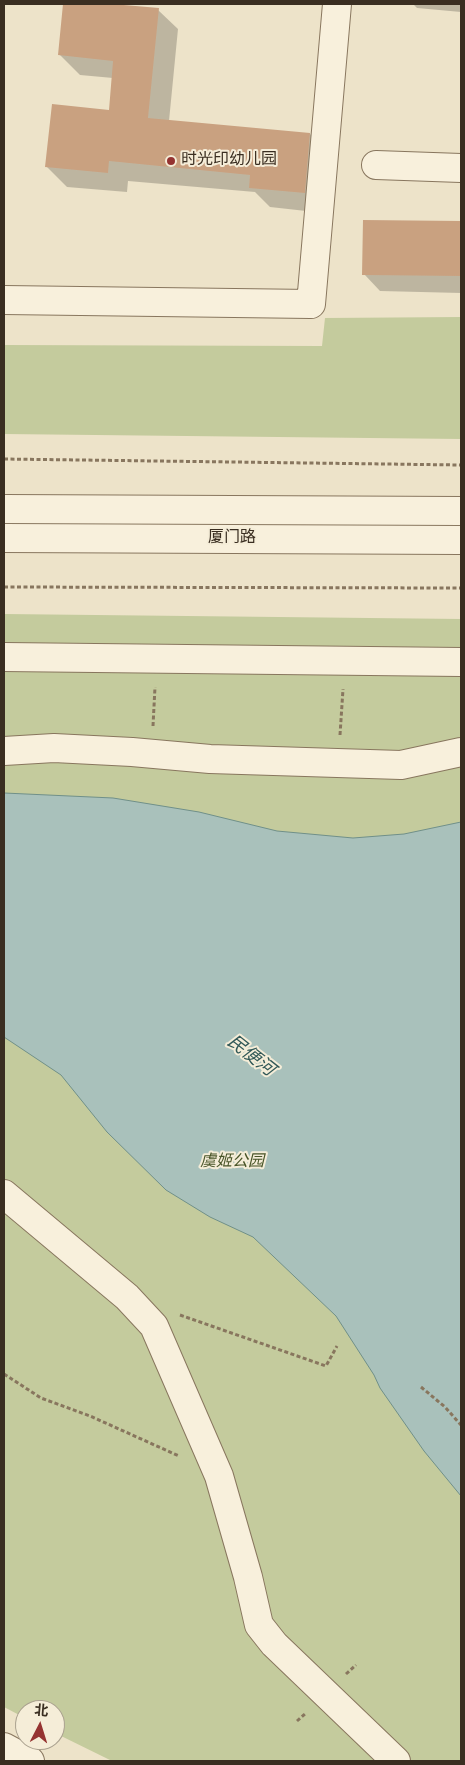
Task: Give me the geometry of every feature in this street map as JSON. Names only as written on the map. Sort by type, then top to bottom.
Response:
[{"type":"street","points":[[4,300],[311,304],[337,4]]},
{"type":"street","points":[[376,166],[461,168]]},
{"type":"street","name":"厦门路","points":[[4,509],[461,511]]},
{"type":"street","name":"厦门路","points":[[4,538],[461,540]]},
{"type":"street","points":[[4,657],[461,662]]},
{"type":"street","points":[[4,751],[54,748],[210,759],[401,766],[461,752]]},
{"type":"street","points":[[4,1194],[127,1297],[154,1326],[219,1476],[248,1577],[258,1625],[274,1644],[396,1761]]},
{"type":"street","points":[[4,1747],[30,1761]]},
{"type":"path","points":[[4,459],[461,465]]},
{"type":"path","points":[[4,587],[461,588]]},
{"type":"path","points":[[151,754],[157,658]]},
{"type":"path","points":[[338,763],[344,661]]},
{"type":"path","points":[[172,1313],[326,1366],[337,1346]]},
{"type":"path","points":[[4,1374],[41,1398],[90,1416],[185,1458],[219,1476]]},
{"type":"path","points":[[421,1387],[445,1407],[461,1425]]},
{"type":"green space","points":[[461,317],[461,439],[4,434],[4,345],[322,346],[325,318]]},
{"type":"green space","name":"虞姬公园","points":[[4,614],[461,619],[461,1761],[112,1761],[65,1738],[65,1700],[15,1700],[15,1713],[4,1707]]},
{"type":"water","name":"民便河","points":[[4,793],[113,798],[199,812],[277,831],[353,838],[404,834],[461,822],[461,1496],[424,1451],[380,1388],[374,1375],[336,1316],[253,1237],[210,1217],[166,1190],[107,1132],[61,1075],[4,1037]]},
{"type":"building","points":[[63,4],[112,4],[159,8],[148,118],[310,133],[305,193],[249,188],[250,175],[109,161],[108,173],[45,167],[52,104],[109,110],[113,61],[58,55]]},
{"type":"building","points":[[363,220],[461,221],[461,276],[362,275]]},
{"type":"place","name":"时光印幼儿园","points":[[171,161]]}]
